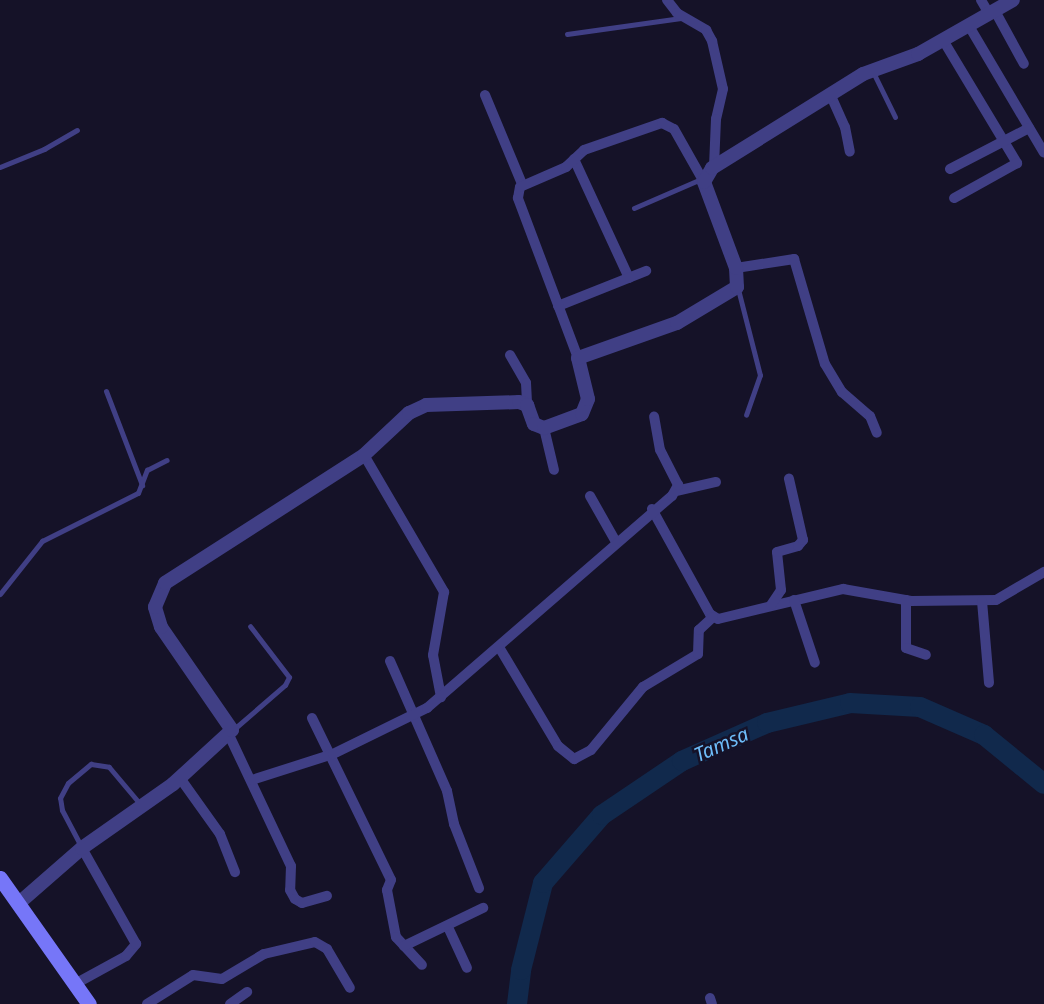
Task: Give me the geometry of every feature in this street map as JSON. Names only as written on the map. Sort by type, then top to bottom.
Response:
[{"type":"main road","points":[[0,878],[89,1004]]},
{"type":"street","points":[[667,0],[682,17],[708,34],[723,80],[716,119],[714,167]]},
{"type":"street","points":[[981,0],[992,13],[1024,64]]},
{"type":"street","points":[[703,181],[714,167],[872,70],[943,40],[1013,0]]},
{"type":"street","points":[[969,26],[1044,153]]},
{"type":"street","points":[[943,40],[1017,160],[1015,167],[954,198]]},
{"type":"street","points":[[485,95],[522,184],[518,198],[578,358],[589,405],[582,414],[544,428]]},
{"type":"street","points":[[831,96],[845,127],[850,152]]},
{"type":"street","points":[[522,184],[561,170],[584,150],[666,123],[677,133],[703,181],[736,268],[737,287],[677,323],[578,358]]},
{"type":"street","points":[[950,169],[1029,128]]},
{"type":"street","points":[[574,159],[629,278]]},
{"type":"street","points":[[736,268],[794,259],[825,364],[842,392],[865,409],[878,433]]},
{"type":"street","points":[[558,306],[646,271]]},
{"type":"street","points":[[510,355],[526,383],[527,405],[531,420],[544,428],[554,470]]},
{"type":"street","points":[[327,896],[302,903],[295,899],[290,890],[291,866],[231,733],[161,627],[155,607],[159,591],[173,578],[364,455],[409,413],[426,405],[512,402],[527,405]]},
{"type":"street","points":[[654,417],[660,450],[678,484],[676,491]]},
{"type":"street","points":[[364,455],[444,592],[433,655],[441,697]]},
{"type":"street","points":[[770,606],[780,593],[777,552],[798,546],[803,540],[789,479]]},
{"type":"street","points":[[252,780],[333,754],[412,716],[441,697],[499,647],[652,509],[676,491],[716,482]]},
{"type":"street","points":[[590,496],[616,542]]},
{"type":"street","points":[[652,509],[713,617],[723,619],[843,589],[906,600],[982,600],[1008,596],[1044,572]]},
{"type":"street","points":[[794,600],[815,663]]},
{"type":"street","points":[[906,600],[906,648],[926,655]]},
{"type":"street","points":[[982,600],[988,683]]},
{"type":"street","points":[[499,647],[558,746],[574,759],[591,750],[643,687],[698,654],[699,630],[713,617]]},
{"type":"street","points":[[390,661],[412,716],[447,791],[456,830],[479,888]]},
{"type":"street","points":[[312,718],[333,754],[391,880],[387,888],[393,911],[391,923],[404,946],[422,965]]},
{"type":"street","points":[[19,903],[82,848],[180,778],[231,733]]},
{"type":"street","points":[[180,778],[220,834],[235,872]]},
{"type":"street","points":[[75,984],[126,956],[136,944],[82,848]]},
{"type":"street","points":[[404,946],[448,927],[483,908]]},
{"type":"street","points":[[448,927],[467,968]]},
{"type":"street","points":[[147,1004],[193,975],[222,979],[264,954],[315,942],[327,949],[350,988]]},
{"type":"street","points":[[230,1004],[247,992]]},
{"type":"lane","points":[[567,34],[682,17]]},
{"type":"lane","points":[[872,70],[895,117]]},
{"type":"lane","points":[[0,167],[44,149],[77,130]]},
{"type":"lane","points":[[634,208],[703,181]]},
{"type":"lane","points":[[737,287],[760,375],[746,415]]},
{"type":"lane","points":[[106,391],[142,486]]},
{"type":"lane","points":[[0,594],[42,542],[131,498],[142,486],[147,470],[167,460]]},
{"type":"lane","points":[[231,733],[285,685],[288,677],[250,626]]},
{"type":"lane","points":[[82,848],[62,810],[60,798],[68,783],[91,764],[109,767],[142,806]]},
{"type":"waterway","name":"Tamsa","points":[[517,1004],[521,970],[543,883],[602,815],[682,761],[767,723],[850,703],[920,707],[984,735],[1044,784]]}]
